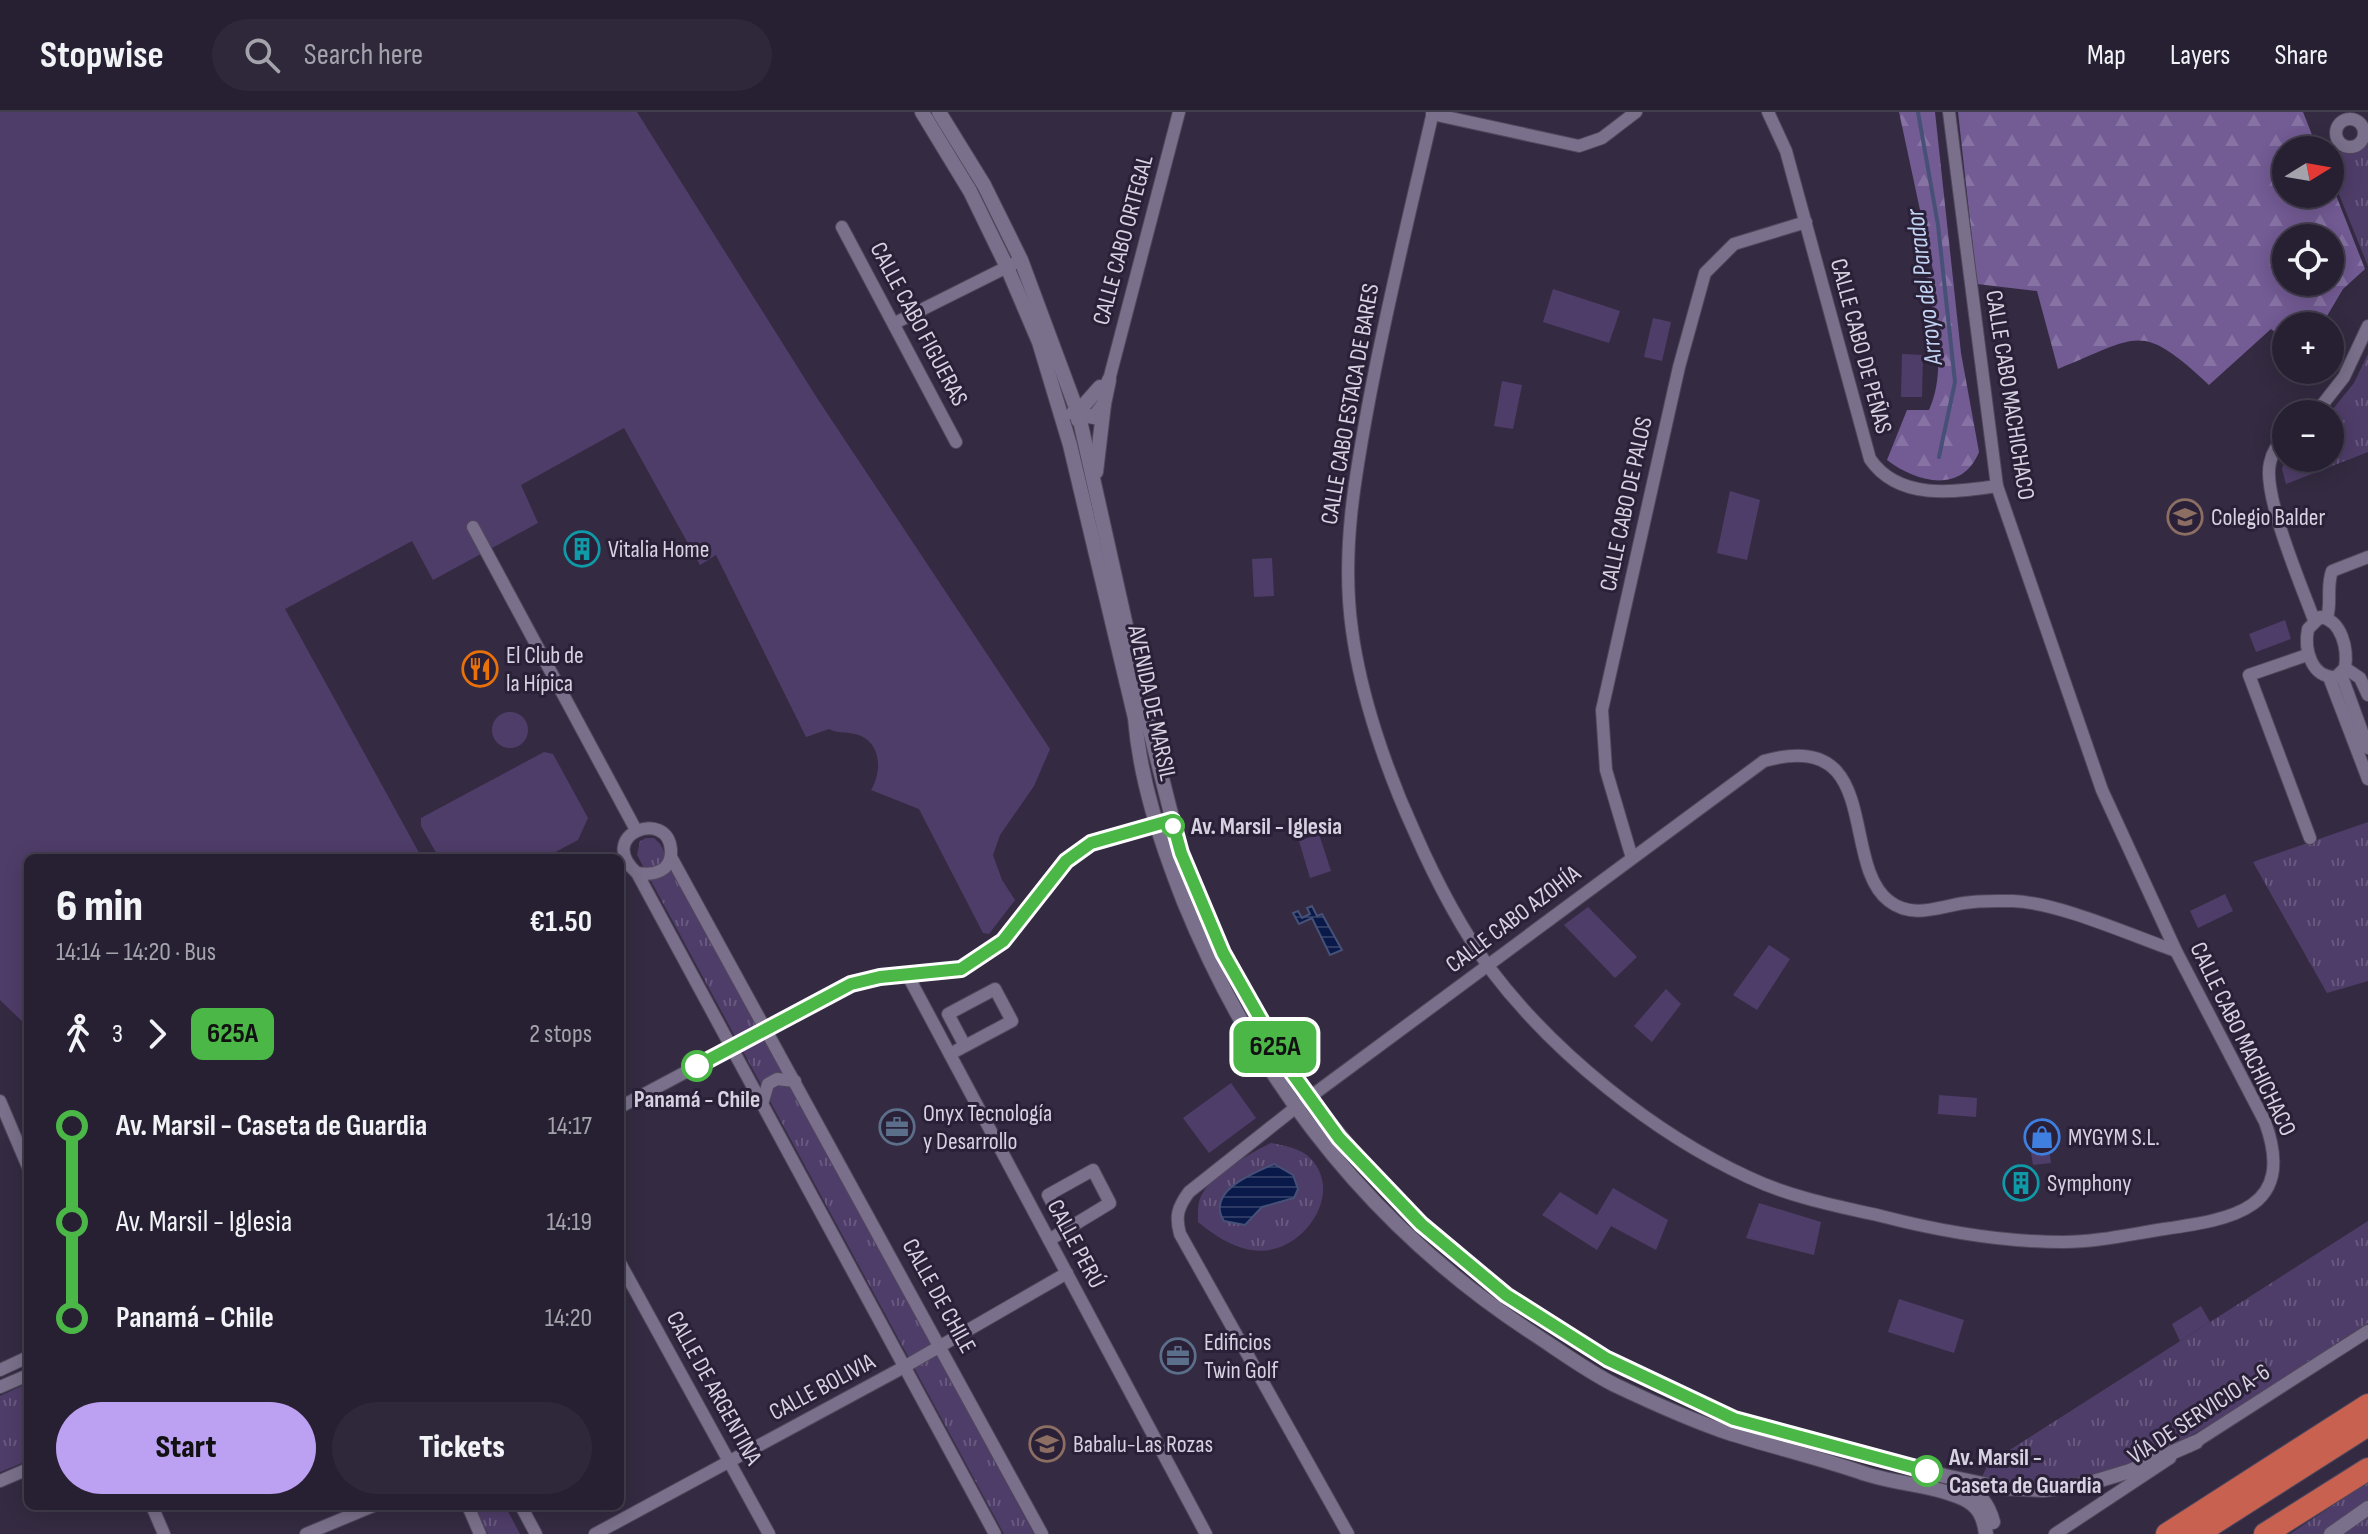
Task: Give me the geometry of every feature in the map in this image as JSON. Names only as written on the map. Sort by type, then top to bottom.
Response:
[{"type":"highway","points":[[2167,1534],[2368,1405]]},
{"type":"highway","points":[[2197,1534],[2368,1425]]},
{"type":"highway","points":[[2265,1534],[2368,1469]]},
{"type":"street","name":"AVENIDA DE MARSIL","points":[[922,112],[1014,263],[1070,445],[1135,718],[1137,752],[1164,822],[1206,954],[1295,1108],[1358,1188],[1413,1240],[1496,1310],[1553,1346],[1612,1383],[1728,1433],[1854,1460]]},
{"type":"street","name":"AVENIDA DE MARSIL","points":[[939,112],[984,185],[1079,416],[1164,822],[1252,1009],[1309,1098],[1339,1138],[1411,1214],[1518,1303],[1607,1359],[1734,1419],[1854,1460]]},
{"type":"street","name":"CALLE CABO ORTEGAL","points":[[1105,384],[1179,112]]},
{"type":"street","points":[[1433,113],[1579,146],[1602,138],[1636,112]]},
{"type":"street","name":"CALLE CABO DE PEÑAS","points":[[1768,112],[1786,151],[1861,437],[1882,476],[1913,489],[1957,493],[1997,486]]},
{"type":"street","name":"CALLE CABO MACHICHACO","points":[[1488,965],[1507,990],[1588,1072],[1678,1141],[1750,1178],[1792,1195],[1917,1226],[2066,1242],[2215,1222],[2262,1199],[2274,1177],[2275,1150],[2265,1122],[2176,951],[2102,790],[1997,486],[1949,112]]},
{"type":"street","name":"CALLE CABO ESTACA DE BARES","points":[[1433,113],[1378,352],[1355,476],[1348,545],[1352,631],[1387,772],[1441,890],[1488,965]]},
{"type":"street","name":"CALLE CABO DE PALOS","points":[[1632,858],[1606,770],[1602,710],[1679,367],[1705,273],[1734,244],[1806,222]]},
{"type":"street","name":"CALLE CABO FIGUERAS","points":[[842,227],[956,442]]},
{"type":"street","points":[[895,323],[1014,263]]},
{"type":"street","points":[[2326,400],[2344,377],[2368,326]]},
{"type":"street","points":[[1067,382],[1105,384]]},
{"type":"street","points":[[1094,484],[1105,384]]},
{"type":"street","points":[[1070,445],[1079,416],[1105,384]]},
{"type":"street","points":[[1059,405],[1079,416],[1094,417],[1104,404]]},
{"type":"street","points":[[2272,458],[2269,465],[2271,487],[2283,535],[2321,619],[2342,636],[2347,656],[2338,673],[2368,779]]},
{"type":"street","points":[[473,527],[636,830]]},
{"type":"street","points":[[2307,655],[2305,642],[2331,605],[2327,586],[2332,571],[2368,557]]},
{"type":"street","points":[[2310,838],[2249,675],[2307,655],[2338,673],[2360,678],[2368,695]]},
{"type":"street","points":[[2338,673],[2368,748]]},
{"type":"street","name":"CALLE CABO AZOHÍA","points":[[1348,1534],[1180,1234],[1176,1220],[1179,1205],[1189,1192],[1295,1108],[1764,761],[1789,754],[1813,757],[1831,768],[1844,782],[1874,879],[1887,900],[1909,911],[1967,902],[2016,901],[2053,909],[2176,951]]},
{"type":"street","points":[[624,1105],[851,984],[961,969],[1003,941],[1066,861],[1091,843],[1164,822]]},
{"type":"street","points":[[637,873],[653,875],[666,868],[671,857],[671,844],[661,832],[650,827],[636,830],[628,838],[623,850],[627,865],[637,873],[763,1101],[995,1534]]},
{"type":"street","name":"CALLE DE CHILE","points":[[671,857],[942,1346],[1042,1534]]},
{"type":"street","name":"CALLE PERÚ","points":[[907,974],[1206,1534]]},
{"type":"street","points":[[950,1054],[1012,1021],[995,989],[948,1014],[965,1046]]},
{"type":"street","points":[[942,1039],[957,1031]]},
{"type":"street","points":[[748,1074],[765,1078],[774,1072],[781,1056]]},
{"type":"street","points":[[763,1101],[768,1084],[777,1079],[795,1081]]},
{"type":"street","points":[[0,1102],[24,1158]]},
{"type":"street","points":[[1049,1240],[1110,1203],[1093,1170],[1048,1195],[1066,1229]]},
{"type":"street","points":[[1040,1224],[1057,1213]]},
{"type":"street","name":"CALLE DE ARGENTINA","points":[[624,1270],[769,1534]]},
{"type":"street","name":"CALLE BOLIVIA","points":[[595,1534],[942,1346],[1067,1273]]},
{"type":"street","name":"VÍA DE SERVICIO A-6","points":[[2055,1534],[2368,1331]]},
{"type":"street","points":[[0,1370],[24,1359]]},
{"type":"street","points":[[0,1387],[24,1377]]},
{"type":"street","points":[[1872,1466],[2002,1488],[2043,1490],[2087,1484],[2130,1471],[2196,1442]]},
{"type":"street","points":[[1854,1460],[1865,1452],[1872,1466],[1963,1498],[1980,1511],[1986,1528]]},
{"type":"street","points":[[0,1481],[24,1471]]},
{"type":"street","points":[[1945,1476],[1975,1491],[1988,1504],[1994,1534]]},
{"type":"street","points":[[2331,1534],[2368,1508]]},
{"type":"street","points":[[154,1510],[164,1534]]},
{"type":"street","points":[[306,1534],[363,1510]]},
{"type":"street","points":[[470,1510],[480,1534]]},
{"type":"street","points":[[523,1510],[536,1534]]},
{"type":"green space","points":[[0,112],[637,112],[817,398],[1050,749],[1034,786],[1000,835],[993,855],[1002,880],[1015,900],[989,934],[983,933],[919,809],[871,790],[878,766],[875,749],[870,743],[864,737],[829,729],[806,737],[716,555],[700,565],[624,428],[521,485],[538,523],[433,580],[412,541],[285,609],[420,854],[24,854],[24,1023],[0,1000]]},
{"type":"green space","points":[[1899,112],[1935,112],[1961,353],[1979,452],[1962,474],[1950,479],[1925,479],[1887,460],[1907,410],[1929,410],[1938,361],[1936,327],[1926,278],[1934,275]]},
{"type":"green space","points":[[1958,112],[2303,112],[2312,136],[2272,136],[2272,208],[2341,208],[2365,269],[2344,288],[2344,224],[2272,224],[2272,296],[2339,296],[2329,312],[2272,312],[2272,330],[2209,385],[2168,351],[2153,343],[2138,341],[2106,349],[2058,369],[2037,291],[1977,284]]},
{"type":"green space","points":[[2368,141],[2368,266],[2344,207],[2344,152],[2355,152]]},
{"type":"green space","points":[[1553,289],[1620,311],[1609,343],[1543,322]]},
{"type":"green space","points":[[1653,318],[1671,322],[1662,361],[1644,357]]},
{"type":"green space","points":[[1902,354],[1923,355],[1922,397],[1901,397]]},
{"type":"green space","points":[[2368,354],[2368,452],[2344,461],[2344,400],[2340,400],[2354,383]]},
{"type":"green space","points":[[1502,381],[1522,385],[1513,429],[1494,426]]},
{"type":"green space","points":[[2283,472],[2317,472],[2286,484]]},
{"type":"green space","points":[[1730,491],[1760,500],[1747,560],[1717,553]]},
{"type":"green space","points":[[1272,558],[1274,596],[1254,597],[1252,559]]},
{"type":"green space","points":[[2285,620],[2291,639],[2256,652],[2249,634]]},
{"type":"green space","points":[[510,712],[523,717],[528,730],[523,743],[510,748],[497,743],[492,730],[497,717]]},
{"type":"green space","points":[[544,752],[553,754],[588,818],[578,840],[552,854],[437,854],[421,826],[421,818]]},
{"type":"green space","points":[[2368,822],[2368,981],[2327,993],[2253,862]]},
{"type":"green space","points":[[1319,834],[1331,871],[1310,878],[1299,841]]},
{"type":"green space","points":[[654,838],[660,844],[1034,1534],[1004,1534],[637,855],[640,841]]},
{"type":"green space","points":[[2225,894],[2233,911],[2198,928],[2190,911]]},
{"type":"green space","points":[[1588,907],[1637,957],[1615,978],[1564,925]]},
{"type":"green space","points":[[1769,945],[1790,959],[1757,1010],[1733,995]]},
{"type":"green space","points":[[1666,989],[1681,1004],[1652,1042],[1634,1026]]},
{"type":"green space","points":[[1231,1083],[1256,1118],[1209,1153],[1183,1118]]},
{"type":"green space","points":[[1939,1095],[1977,1098],[1976,1117],[1938,1114]]},
{"type":"green space","points":[[2046,1125],[2051,1163],[2033,1165],[2027,1127]]},
{"type":"green space","points":[[1271,1143],[1298,1150],[1311,1159],[1323,1184],[1322,1198],[1311,1223],[1301,1234],[1277,1248],[1255,1251],[1234,1245],[1198,1222],[1199,1202],[1216,1178]]},
{"type":"green space","points":[[1613,1188],[1668,1220],[1656,1250],[1611,1226],[1597,1250],[1542,1215],[1560,1192],[1597,1215]]},
{"type":"green space","points":[[1759,1203],[1821,1222],[1814,1255],[1746,1238]]},
{"type":"green space","points":[[2368,1221],[2368,1323],[2226,1415],[2150,1456],[2112,1471],[2051,1485],[1982,1477],[1988,1464]]},
{"type":"green space","points":[[1899,1299],[1964,1320],[1954,1353],[1888,1332]]},
{"type":"green space","points":[[2201,1306],[2210,1322],[2180,1341],[2172,1324]]},
{"type":"green space","points":[[24,1385],[24,1462],[0,1472],[0,1396]]},
{"type":"green space","points":[[2368,1482],[2368,1534],[2290,1534]]},
{"type":"green space","points":[[477,1510],[507,1510],[520,1534],[488,1534]]},
{"type":"water","points":[[1312,906],[1317,916],[1322,914],[1342,950],[1330,955],[1312,918],[1299,924],[1293,913],[1298,911],[1302,918],[1310,914],[1307,908]]},
{"type":"water","points":[[1274,1164],[1293,1175],[1298,1189],[1294,1198],[1262,1207],[1245,1225],[1224,1221],[1220,1211],[1226,1193],[1244,1178]]},
{"type":"waterway","name":"Arroyo del Parador","points":[[1918,112],[1938,225],[1955,382],[1939,457]]},
{"type":"bus line","name":"625A","points":[[697,1066],[851,984],[880,977],[961,969],[1003,941],[1066,861],[1091,843],[1172,820],[1181,853],[1223,953],[1287,1066],[1339,1138],[1421,1224],[1506,1295],[1607,1359],[1734,1419],[1927,1471]]},
{"type":"place","name":"Colegio Balder","points":[[2185,517]]},
{"type":"place","name":"Vitalia Home","points":[[582,549]]},
{"type":"place","name":"El Club de la Hípica","points":[[480,669]]},
{"type":"place","name":"Av. Marsil - Iglesia","points":[[1173,826]]},
{"type":"place","name":"Panamá - Chile","points":[[697,1066]]},
{"type":"place","name":"Onyx Tecnología y Desarrollo","points":[[897,1127]]},
{"type":"place","name":"MYGYM S.L.","points":[[2042,1137]]},
{"type":"place","name":"Symphony","points":[[2021,1183]]},
{"type":"place","name":"Edificios Twin Golf","points":[[1178,1356]]},
{"type":"place","name":"Babalu-Las Rozas","points":[[1047,1444]]},
{"type":"place","name":"Av. Marsil - Caseta de Guardia","points":[[1927,1471]]}]
